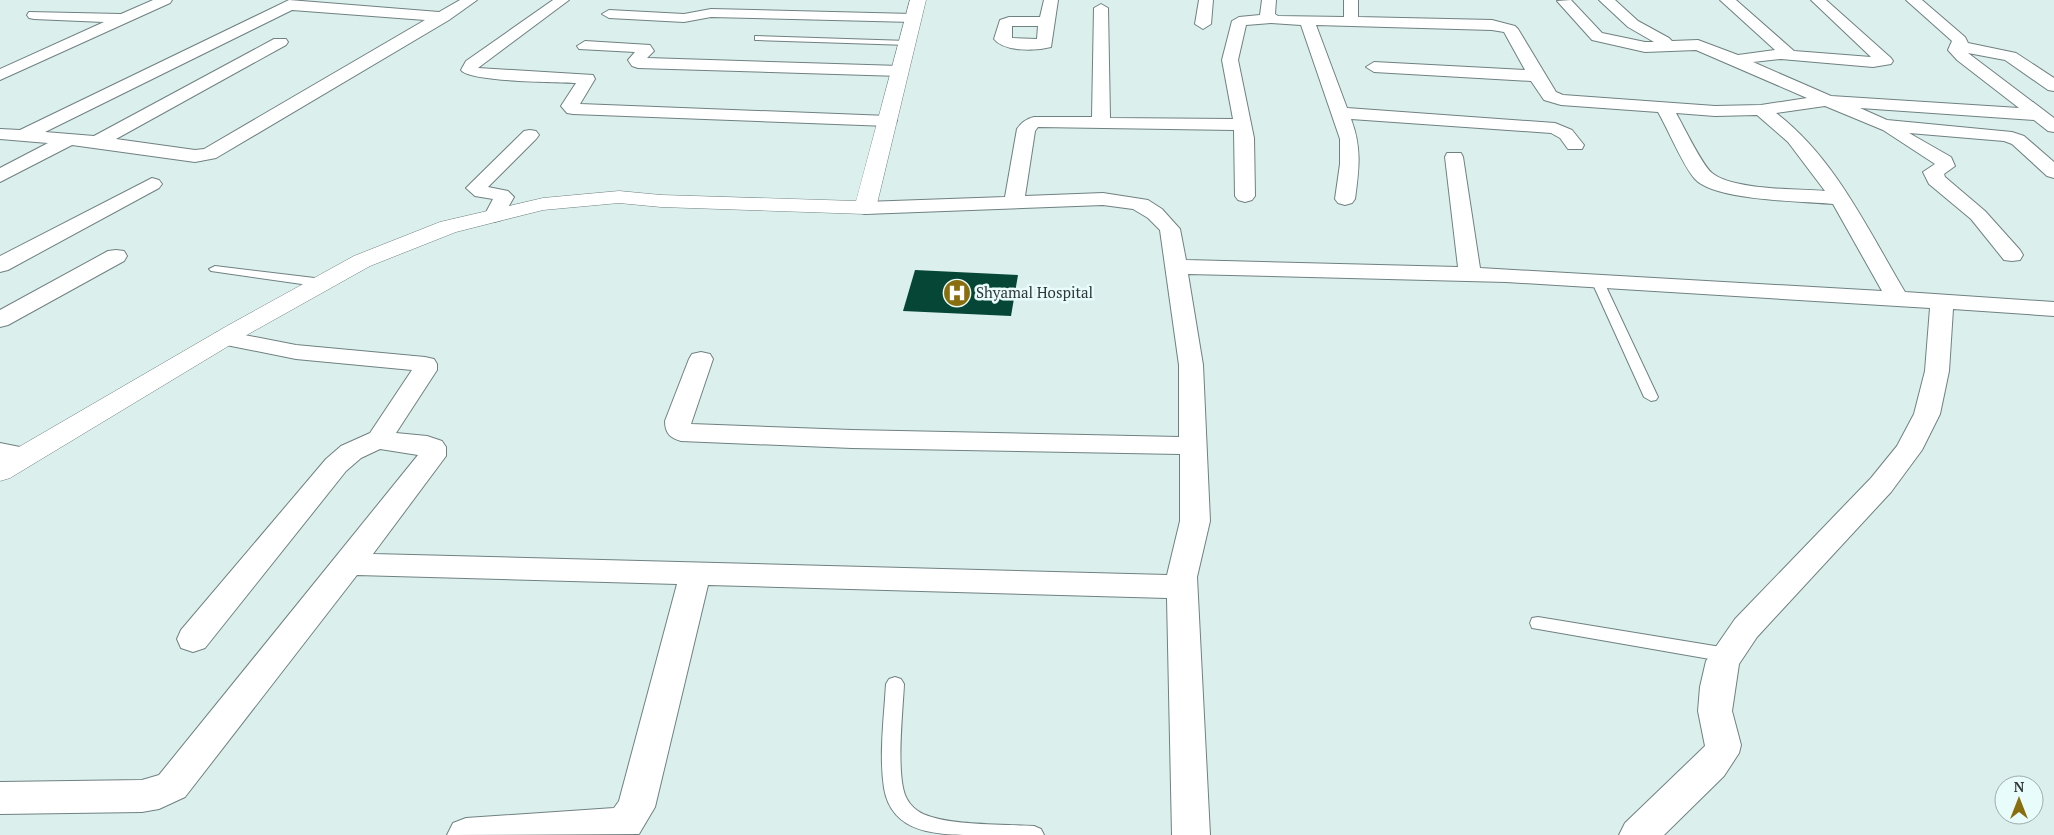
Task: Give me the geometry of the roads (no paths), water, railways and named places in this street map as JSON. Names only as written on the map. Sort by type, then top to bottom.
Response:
[{"type":"street","points":[[0,75],[165,0]]},
{"type":"street","points":[[0,134],[97,142],[195,156],[209,154],[470,0]]},
{"type":"street","points":[[562,0],[472,64],[469,70],[479,73],[587,79],[570,106],[573,109],[888,121]]},
{"type":"street","points":[[1046,22],[1051,0]]},
{"type":"street","points":[[1204,24],[1206,0]]},
{"type":"street","points":[[1269,0],[1267,14],[1271,19]]},
{"type":"street","points":[[1351,0],[1351,23]]},
{"type":"street","points":[[1606,0],[1633,24],[1672,46]]},
{"type":"street","points":[[1727,0],[1786,50],[1788,53],[1786,55]]},
{"type":"street","points":[[1742,62],[1745,58],[1786,55],[1873,62],[1885,61],[1818,0]]},
{"type":"street","points":[[1913,0],[1960,40],[1956,50],[1963,57],[2054,127]]},
{"type":"street","points":[[1564,2],[1597,37],[1645,46],[1702,46],[1742,62],[1752,69],[1826,102],[1884,125],[1944,161],[1945,166],[1933,172],[1933,176],[1978,215],[2012,255]]},
{"type":"street","points":[[25,136],[294,3],[444,17]]},
{"type":"street","points":[[1101,8],[1101,122]]},
{"type":"street","points":[[609,14],[679,18],[711,13],[916,9],[865,208]]},
{"type":"street","points":[[34,15],[124,19]]},
{"type":"street","points":[[1245,196],[1245,138],[1230,60],[1238,23],[1271,19],[1308,22],[1503,26],[1510,30],[1547,94],[1561,100],[1665,109],[1715,111],[1761,110],[1826,102],[2039,115]]},
{"type":"street","points":[[1308,22],[1338,113],[1349,139],[1350,150],[1345,199]]},
{"type":"street","points":[[97,142],[280,42]]},
{"type":"street","points":[[585,46],[644,48],[646,51],[636,60],[638,63],[900,72]]},
{"type":"street","points":[[1957,46],[2010,56],[2054,86]]},
{"type":"street","points":[[1374,68],[1536,76]]},
{"type":"street","points":[[1665,109],[1704,176],[1714,183],[1734,188],[1838,198]]},
{"type":"street","points":[[1761,110],[1798,142],[1838,198],[1898,299]]},
{"type":"street","points":[[1338,113],[1555,128],[1566,134],[1574,146]]},
{"type":"street","points":[[1014,203],[1026,129],[1030,123],[1040,121],[1242,125]]},
{"type":"street","points":[[1884,125],[2006,136],[2018,140],[2054,172]]},
{"type":"street","points":[[494,216],[504,197],[500,194],[480,192],[476,188],[530,135]]},
{"type":"street","points":[[0,176],[68,140]]},
{"type":"street","points":[[1454,157],[1470,274]]},
{"type":"street","points":[[0,265],[152,184]]},
{"type":"street","points":[[0,471],[13,454],[362,261],[448,227],[543,204],[619,197],[662,202],[865,208],[1103,199],[1133,201],[1158,213],[1170,229],[1191,365],[1195,521],[1182,577],[1190,835]]},
{"type":"street","points":[[0,320],[116,256]]},
{"type":"street","points":[[1177,267],[1279,267],[1597,280],[2054,309]]},
{"type":"street","points":[[1639,835],[1711,765],[1722,750],[1723,741],[1717,722],[1715,700],[1723,661],[1727,655],[1746,628],[1881,485],[1908,450],[1927,414],[1937,371],[1942,302]]},
{"type":"street","points":[[193,640],[336,465],[351,452],[381,438],[383,432],[425,370],[425,364],[296,352],[224,338]]},
{"type":"street","points":[[701,359],[678,421],[678,430],[687,433],[852,440],[1193,446]]},
{"type":"street","points":[[0,798],[142,796],[167,790],[177,781],[427,464],[434,451],[432,447],[427,445],[388,442],[381,438]]},
{"type":"street","points":[[349,564],[1182,587]]},
{"type":"street","points":[[466,835],[606,827],[626,822],[636,807],[695,574]]},
{"type":"lane","points":[[758,38],[908,43]]},
{"type":"lane","points":[[215,269],[323,283]]},
{"type":"lane","points":[[1597,280],[1650,397]]},
{"type":"lane","points":[[1538,623],[1727,655]]},
{"type":"lane","points":[[895,684],[893,781],[896,798],[904,811],[918,821],[945,826],[1034,835]]},
{"type":"place","name":"Shyamal Hospital","points":[[957,293]]}]
